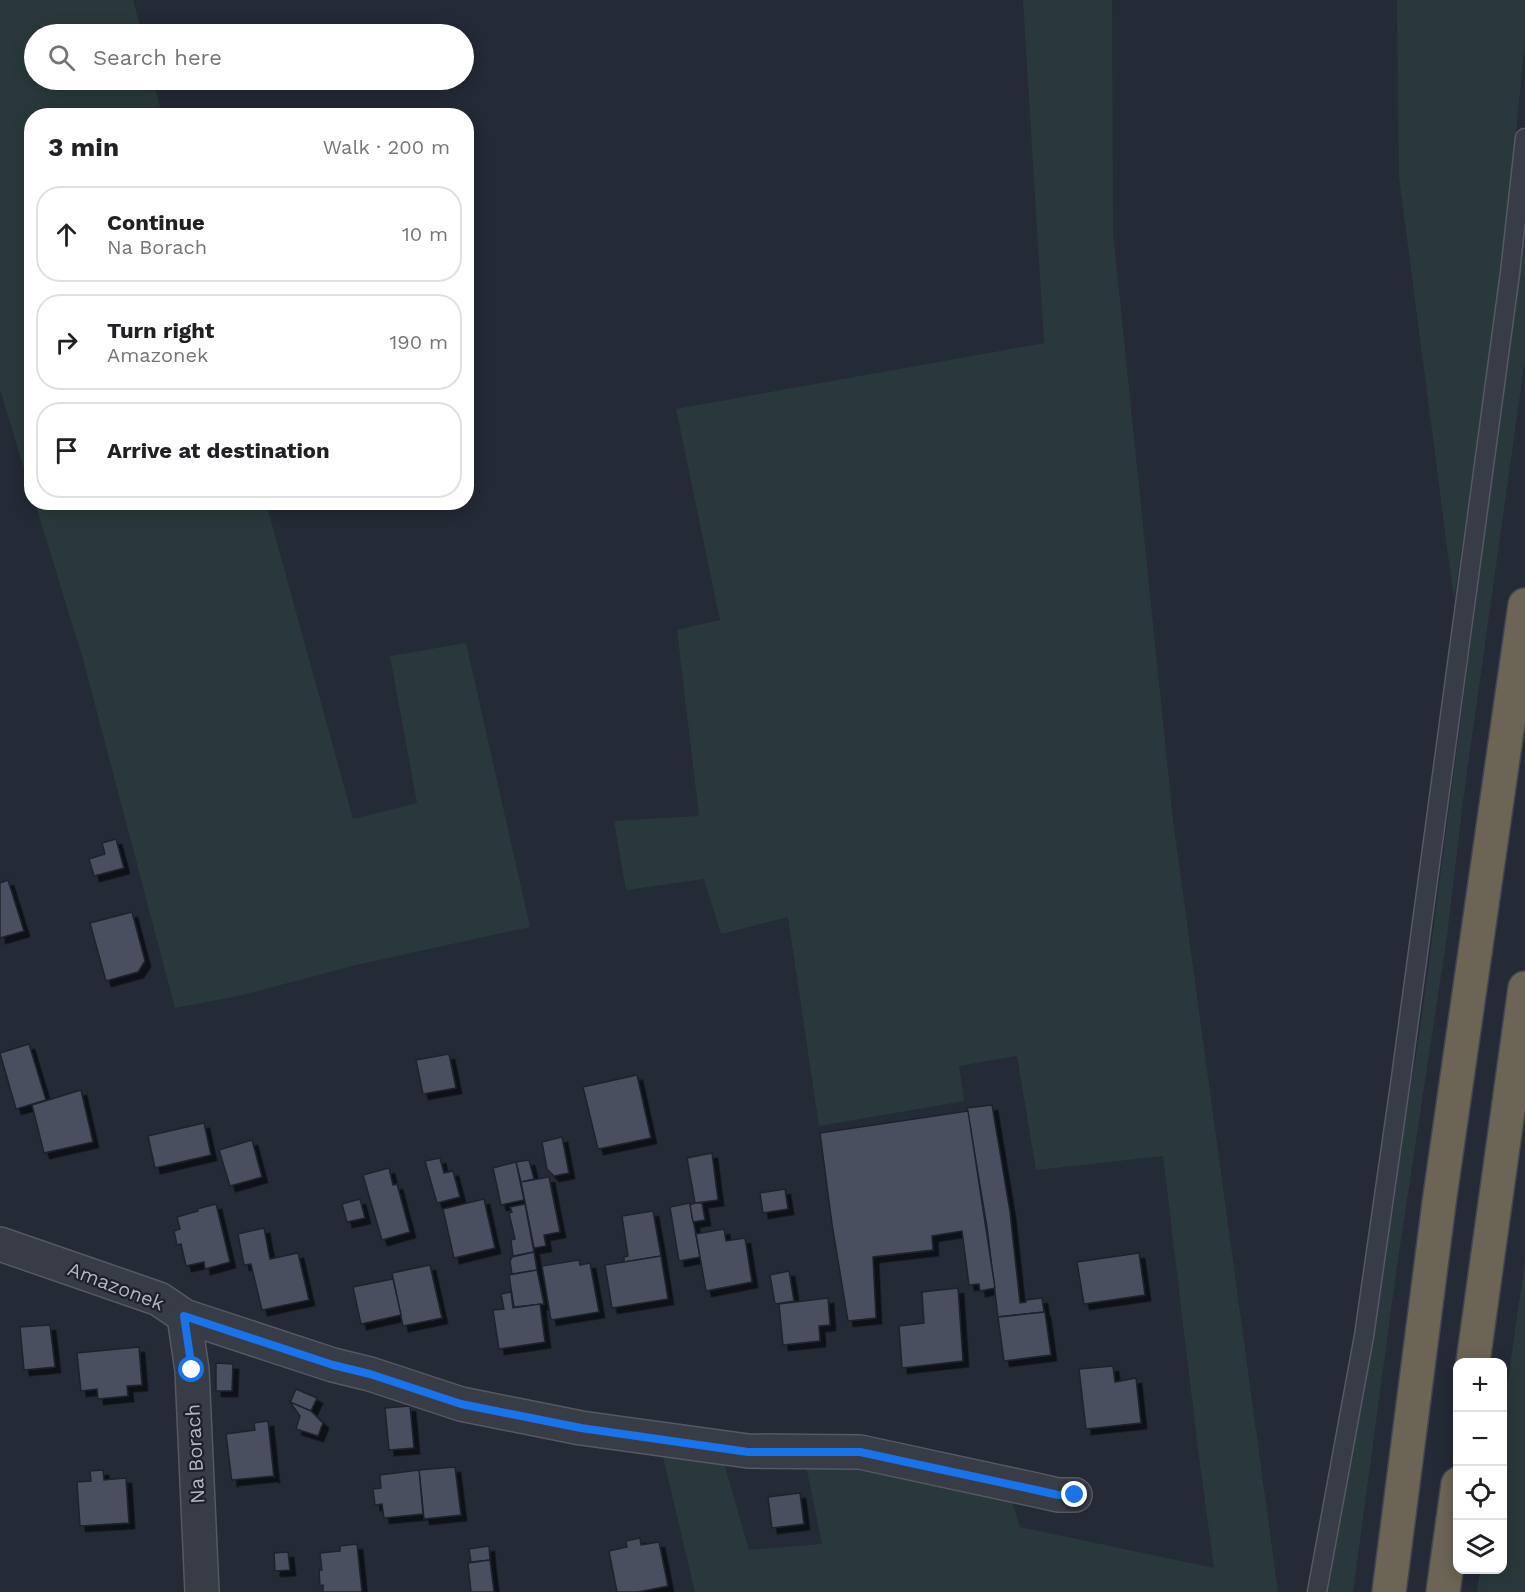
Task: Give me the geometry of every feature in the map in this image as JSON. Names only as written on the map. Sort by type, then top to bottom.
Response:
[{"type":"highway","points":[[1389,1592],[1439,1203],[1525,605]]},
{"type":"highway","points":[[1474,1358],[1525,988]]},
{"type":"highway","points":[[1443,1592],[1453,1520]]},
{"type":"street","name":"Amazonek","points":[[0,1244],[159,1299],[184,1316],[461,1404],[581,1428],[748,1452],[860,1452],[1058,1495],[1075,1495]]},
{"type":"street","name":"Na Borach","points":[[184,1316],[192,1370],[202,1592]]},
{"type":"lane","points":[[1317,1592],[1364,1336],[1396,1113],[1481,496],[1525,138]]},
{"type":"shaded area","points":[[0,0],[133,0],[139,24],[24,24],[24,90],[156,90],[160,108],[24,108],[24,469],[0,389]]},
{"type":"shaded area","points":[[1023,0],[1112,0],[1113,232],[1173,820],[1278,1592],[695,1592],[663,1457],[724,1463],[749,1550],[822,1544],[806,1466],[856,1466],[1010,1496],[1020,1527],[1214,1568],[1163,1156],[1036,1170],[1017,1056],[959,1066],[964,1101],[819,1126],[788,917],[721,934],[704,879],[626,890],[614,821],[699,816],[677,630],[720,620],[676,409],[1044,343]]},
{"type":"shaded area","points":[[1397,0],[1525,0],[1525,42],[1502,272],[1454,600],[1399,177]]},
{"type":"shaded area","points":[[1525,212],[1525,359],[1463,801],[1447,936],[1397,1266],[1353,1592],[1328,1592],[1421,1023]]},
{"type":"shaded area","points":[[37,510],[268,510],[353,819],[417,803],[390,656],[466,643],[530,927],[356,965],[243,995],[175,1008],[83,659]]},
{"type":"shaded area","points":[[1525,1260],[1525,1592],[1477,1592],[1479,1574],[1507,1574],[1507,1388]]},
{"type":"building","points":[[116,839],[124,868],[94,876],[89,859],[105,854],[102,843]]},
{"type":"building","points":[[8,880],[24,931],[0,938],[0,883]]},
{"type":"building","points":[[132,912],[145,961],[138,972],[106,981],[90,923]]},
{"type":"building","points":[[29,1044],[46,1100],[16,1109],[0,1053]]},
{"type":"building","points":[[449,1054],[456,1088],[423,1094],[416,1060]]},
{"type":"building","points":[[637,1075],[651,1138],[598,1149],[583,1087]]},
{"type":"building","points":[[81,1090],[93,1142],[44,1153],[32,1105]]},
{"type":"building","points":[[992,1105],[1010,1212],[1020,1303],[1042,1298],[1044,1312],[998,1317],[987,1227],[967,1108]]},
{"type":"building","points":[[968,1111],[995,1288],[980,1291],[979,1284],[969,1285],[962,1231],[932,1236],[933,1250],[873,1257],[876,1318],[848,1321],[820,1133]]},
{"type":"building","points":[[204,1123],[211,1155],[155,1168],[148,1136]]},
{"type":"building","points":[[562,1137],[569,1173],[554,1176],[547,1169],[542,1142]]},
{"type":"building","points":[[252,1140],[262,1177],[230,1186],[219,1150]]},
{"type":"building","points":[[712,1153],[718,1200],[695,1203],[687,1158]]},
{"type":"building","points":[[440,1158],[444,1173],[453,1171],[460,1197],[437,1203],[425,1161]]},
{"type":"building","points":[[529,1160],[534,1179],[521,1182],[516,1162]]},
{"type":"building","points":[[516,1162],[524,1200],[501,1205],[493,1168]]},
{"type":"building","points":[[389,1168],[393,1185],[397,1184],[410,1232],[382,1240],[363,1175]]},
{"type":"building","points":[[549,1177],[560,1232],[544,1235],[546,1246],[534,1248],[521,1182]]},
{"type":"building","points":[[785,1189],[788,1209],[763,1213],[760,1193]]},
{"type":"building","points":[[360,1199],[365,1218],[347,1222],[342,1204]]},
{"type":"building","points":[[484,1199],[495,1248],[454,1258],[443,1209]]},
{"type":"building","points":[[690,1203],[700,1257],[679,1261],[670,1207]]},
{"type":"building","points":[[702,1203],[705,1220],[693,1222],[690,1205]]},
{"type":"building","points":[[216,1204],[230,1262],[205,1269],[204,1262],[186,1266],[181,1244],[177,1245],[174,1231],[180,1229],[177,1217]]},
{"type":"building","points":[[525,1204],[534,1252],[513,1256],[511,1240],[515,1239],[509,1213],[512,1212],[510,1207]]},
{"type":"building","points":[[653,1211],[661,1256],[624,1262],[624,1257],[628,1256],[622,1216]]},
{"type":"building","points":[[264,1228],[270,1259],[298,1253],[309,1300],[262,1310],[251,1264],[244,1265],[238,1234]]},
{"type":"building","points":[[724,1229],[726,1241],[745,1238],[752,1282],[706,1291],[696,1234]]},
{"type":"building","points":[[534,1252],[537,1270],[512,1274],[510,1261],[512,1257]]},
{"type":"building","points":[[1139,1253],[1145,1295],[1084,1304],[1077,1262]]},
{"type":"building","points":[[661,1256],[668,1299],[612,1308],[605,1265]]},
{"type":"building","points":[[579,1260],[580,1265],[590,1263],[599,1312],[551,1320],[542,1266]]},
{"type":"building","points":[[430,1265],[442,1318],[403,1326],[392,1273]]},
{"type":"building","points":[[537,1270],[544,1304],[514,1307],[509,1275]]},
{"type":"building","points":[[789,1271],[794,1301],[775,1304],[770,1275]]},
{"type":"building","points":[[393,1279],[401,1315],[361,1324],[353,1287]]},
{"type":"building","points":[[958,1288],[963,1361],[902,1368],[899,1326],[924,1323],[922,1292]]},
{"type":"building","points":[[511,1292],[513,1308],[540,1304],[545,1342],[499,1349],[493,1310],[504,1309],[501,1294]]},
{"type":"building","points":[[828,1298],[830,1325],[819,1326],[820,1341],[783,1345],[779,1304]]},
{"type":"building","points":[[1045,1312],[1051,1355],[1004,1361],[998,1317]]},
{"type":"building","points":[[50,1325],[55,1367],[24,1370],[20,1327]]},
{"type":"building","points":[[139,1347],[142,1385],[127,1386],[128,1396],[98,1399],[97,1389],[81,1391],[77,1353]]},
{"type":"building","points":[[216,1363],[233,1364],[232,1391],[216,1391]]},
{"type":"building","points":[[1113,1366],[1115,1382],[1136,1378],[1141,1423],[1086,1429],[1079,1369]]},
{"type":"building","points":[[296,1389],[317,1398],[311,1411],[290,1403]]},
{"type":"building","points":[[290,1402],[311,1411],[323,1423],[318,1436],[296,1429],[300,1416]]},
{"type":"building","points":[[410,1406],[414,1448],[389,1450],[385,1408]]},
{"type":"building","points":[[268,1421],[274,1478],[273,1476],[232,1480],[232,1482],[226,1434],[255,1430],[254,1423]]},
{"type":"building","points":[[455,1467],[461,1515],[424,1519],[419,1470]]},
{"type":"building","points":[[103,1470],[104,1480],[126,1478],[129,1523],[80,1526],[77,1482],[91,1481],[90,1471]]},
{"type":"building","points":[[419,1470],[423,1514],[384,1518],[382,1504],[375,1505],[373,1489],[381,1488],[380,1475]]},
{"type":"building","points":[[800,1493],[804,1524],[772,1528],[768,1497]]},
{"type":"building","points":[[640,1538],[641,1545],[659,1542],[668,1586],[638,1592],[617,1592],[609,1551],[627,1547],[626,1541]]},
{"type":"building","points":[[357,1544],[362,1592],[323,1592],[323,1585],[320,1586],[319,1570],[322,1570],[320,1553],[340,1551],[340,1546]]},
{"type":"building","points":[[489,1546],[490,1560],[471,1562],[469,1549]]},
{"type":"building","points":[[288,1552],[290,1570],[275,1571],[274,1553]]},
{"type":"building","points":[[490,1560],[494,1592],[471,1592],[468,1563]]},
{"type":"route","points":[[192,1370],[184,1316],[461,1404],[581,1428],[748,1452],[860,1452],[1058,1495],[1075,1495]]}]
